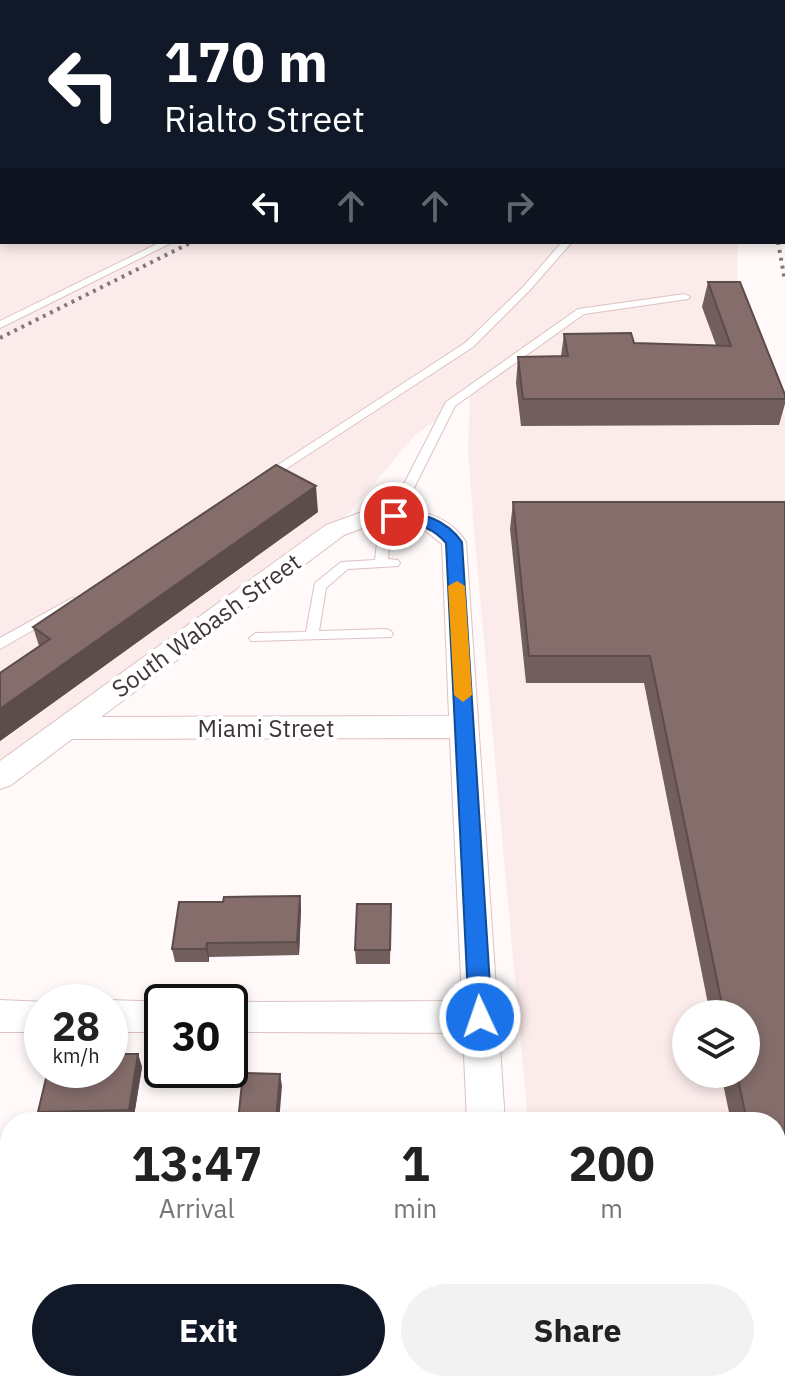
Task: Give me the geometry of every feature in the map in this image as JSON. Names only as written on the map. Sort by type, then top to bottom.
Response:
[{"type":"street","name":"South Wabash Street","points":[[0,777],[335,530],[362,519],[390,516],[427,521],[441,527],[454,542],[465,727]]},
{"type":"street","name":"Miami Street","points":[[67,728],[465,727]]},
{"type":"street","points":[[465,727],[485,1112]]},
{"type":"street","points":[[0,1016],[24,1016]]},
{"type":"street","points":[[248,1016],[480,1017]]},
{"type":"lane","points":[[0,325],[164,244]]},
{"type":"lane","points":[[262,480],[469,345],[526,289],[565,244]]},
{"type":"lane","points":[[312,636],[320,586],[345,565],[388,563],[390,516],[450,404],[581,311],[685,297]]},
{"type":"lane","points":[[0,644],[80,598]]},
{"type":"lane","points":[[256,638],[386,634]]},
{"type":"shaded area","points":[[0,244],[738,244],[737,285],[785,417],[785,1112],[527,1112],[474,530],[468,451],[470,396],[415,435],[335,530],[0,777]]},
{"type":"building","points":[[708,282],[740,282],[785,399],[523,399],[518,357],[568,356],[564,334],[631,333],[634,343],[731,346]]},
{"type":"building","points":[[276,465],[316,486],[0,709],[0,673],[50,639],[33,627]]},
{"type":"building","points":[[513,502],[785,502],[785,1112],[745,1112],[740,1088],[760,1088],[760,1000],[721,1000],[650,656],[529,656]]},
{"type":"building","points":[[300,896],[297,942],[207,943],[206,949],[172,949],[179,902],[223,902],[224,897]]},
{"type":"building","points":[[357,904],[391,904],[390,950],[355,950]]},
{"type":"building","points":[[128,1054],[138,1054],[129,1110],[38,1112],[44,1088],[128,1088]]},
{"type":"building","points":[[248,1073],[280,1074],[277,1112],[239,1112],[241,1088],[248,1088]]},
{"type":"railway","points":[[0,338],[188,244]]},
{"type":"railway","points":[[778,244],[785,281]]},
{"type":"slow traffic","points":[[457,586],[463,695]]},
{"type":"route","points":[[394,516],[416,518],[441,527],[454,542],[480,1017]]}]
